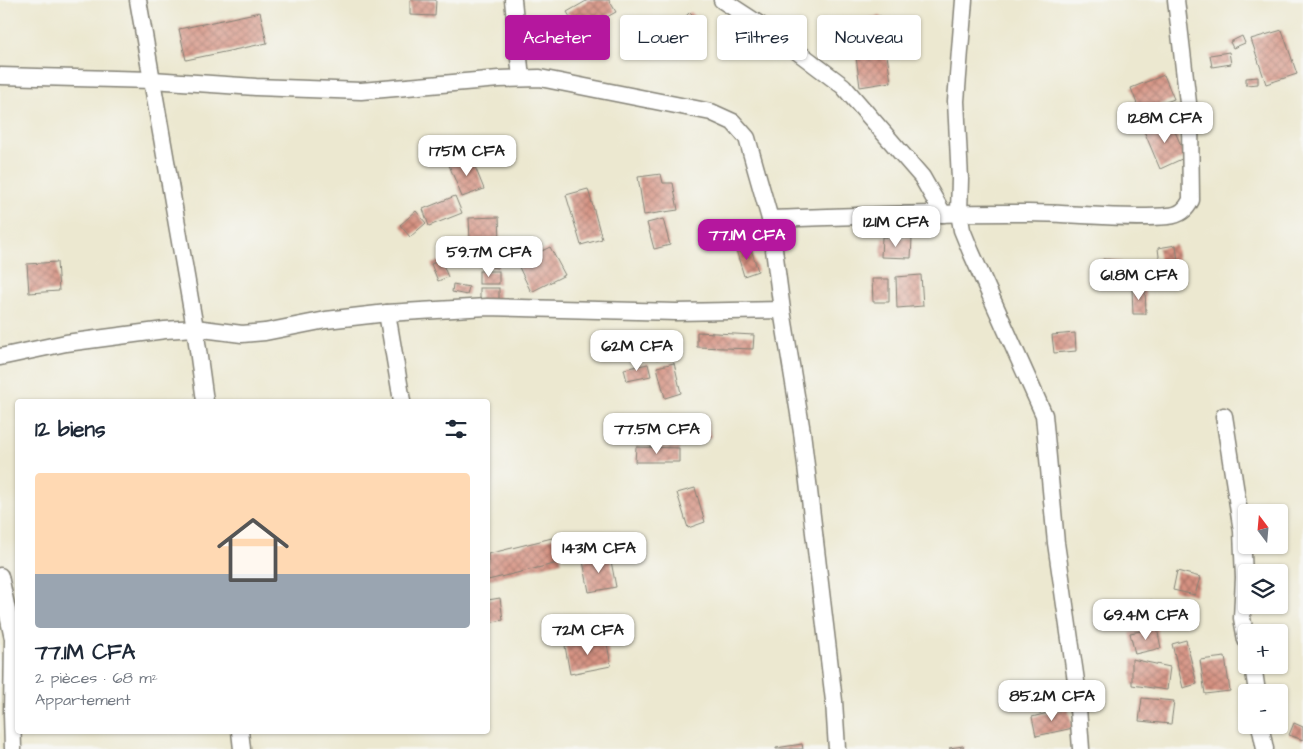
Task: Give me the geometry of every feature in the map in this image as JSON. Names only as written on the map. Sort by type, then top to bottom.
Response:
[{"type":"street","points":[[138,0],[195,328],[205,399]]},
{"type":"street","points":[[513,0],[521,78]]},
{"type":"street","points":[[722,0],[774,34],[843,86],[922,177],[962,230],[1044,415],[1056,543],[1076,680],[1080,749]]},
{"type":"street","points":[[951,213],[960,169],[956,101],[964,0]]},
{"type":"street","points":[[770,219],[951,213],[1169,216],[1178,214],[1186,209],[1191,200],[1190,120],[1176,0]]},
{"type":"street","points":[[0,76],[152,80],[256,87],[361,91],[540,78],[712,112],[733,122],[747,138],[770,219],[782,310],[802,432],[834,701],[837,749]]},
{"type":"street","points":[[0,357],[66,344],[165,330],[195,328],[242,334],[266,332],[326,320],[387,313],[487,306],[676,312],[782,310]]},
{"type":"street","points":[[387,313],[402,399]]},
{"type":"street","points":[[1224,416],[1242,531],[1243,624]]},
{"type":"street","points":[[0,576],[13,639],[13,749]]},
{"type":"street","points":[[240,734],[242,749]]},
{"type":"street","points":[[1262,734],[1265,749]]},
{"type":"building","points":[[410,0],[436,0],[435,16],[410,15]]},
{"type":"building","points":[[588,0],[609,0],[616,12],[610,15],[569,15],[567,12]]},
{"type":"building","points":[[260,12],[267,43],[186,60],[179,29]]},
{"type":"building","points":[[1282,30],[1297,74],[1266,84],[1251,39]]},
{"type":"building","points":[[1242,36],[1245,43],[1233,48],[1230,42]]},
{"type":"building","points":[[1229,52],[1231,64],[1212,67],[1210,55]]},
{"type":"building","points":[[856,60],[888,60],[891,82],[860,87]]},
{"type":"building","points":[[1164,75],[1174,99],[1140,112],[1131,88]]},
{"type":"building","points":[[1258,77],[1258,84],[1246,85],[1246,78]]},
{"type":"building","points":[[1170,120],[1186,157],[1160,169],[1144,131]]},
{"type":"building","points":[[471,157],[484,189],[462,197],[449,165]]},
{"type":"building","points":[[661,174],[663,183],[673,183],[678,210],[644,215],[638,177]]},
{"type":"building","points":[[588,189],[602,239],[581,245],[566,195]]},
{"type":"building","points":[[455,196],[462,213],[429,226],[423,209]]},
{"type":"building","points":[[416,211],[426,223],[410,237],[400,225]]},
{"type":"building","points":[[499,217],[500,240],[470,241],[469,218]]},
{"type":"building","points":[[663,219],[670,245],[654,249],[647,223]]},
{"type":"building","points":[[882,237],[912,238],[911,258],[881,257]]},
{"type":"building","points":[[1176,245],[1178,262],[1160,265],[1158,248]]},
{"type":"building","points":[[750,246],[758,271],[744,276],[736,250]]},
{"type":"building","points":[[550,247],[565,275],[531,292],[517,263]]},
{"type":"building","points":[[468,249],[500,253],[498,268],[466,264]]},
{"type":"building","points":[[1103,259],[1122,261],[1121,272],[1102,270]]},
{"type":"building","points":[[441,260],[448,277],[438,281],[431,264]]},
{"type":"building","points":[[57,262],[59,291],[29,293],[27,264]]},
{"type":"building","points":[[479,271],[499,271],[499,284],[479,284]]},
{"type":"building","points":[[921,275],[923,306],[897,308],[896,277]]},
{"type":"building","points":[[872,279],[889,279],[889,302],[873,302]]},
{"type":"building","points":[[453,284],[469,287],[467,295],[452,292]]},
{"type":"building","points":[[480,288],[499,288],[499,306],[480,306]]},
{"type":"building","points":[[1132,288],[1145,288],[1146,314],[1133,314]]},
{"type":"building","points":[[697,332],[754,335],[753,349],[697,347]]},
{"type":"building","points":[[1075,333],[1076,351],[1054,353],[1052,335]]},
{"type":"building","points":[[675,343],[677,356],[656,359],[654,346]]},
{"type":"building","points":[[674,363],[681,393],[665,398],[657,367]]},
{"type":"building","points":[[648,364],[651,376],[627,381],[624,369]]},
{"type":"building","points":[[705,414],[711,437],[684,444],[678,421]]},
{"type":"building","points":[[644,424],[647,435],[632,440],[629,429]]},
{"type":"building","points":[[636,447],[679,448],[679,462],[635,462]]},
{"type":"building","points":[[695,488],[705,522],[688,528],[677,493]]},
{"type":"building","points":[[556,537],[562,562],[490,580],[490,554]]},
{"type":"building","points":[[610,556],[616,587],[589,592],[583,561]]},
{"type":"building","points":[[1177,571],[1200,577],[1195,595],[1173,590]]},
{"type":"building","points":[[500,598],[503,620],[490,623],[490,600]]},
{"type":"building","points":[[1152,600],[1157,623],[1133,627],[1128,605]]},
{"type":"building","points":[[1157,628],[1161,648],[1135,654],[1130,633]]},
{"type":"building","points":[[606,638],[611,666],[570,674],[565,646]]},
{"type":"building","points":[[1186,640],[1197,684],[1183,688],[1172,644]]},
{"type":"building","points":[[1225,657],[1230,691],[1205,694],[1200,660]]},
{"type":"building","points":[[1132,659],[1170,667],[1167,690],[1132,685]]},
{"type":"building","points":[[1142,698],[1174,701],[1171,724],[1139,721]]},
{"type":"building","points":[[1068,708],[1073,728],[1036,736],[1032,717]]},
{"type":"building","points":[[1294,723],[1303,727],[1303,740],[1289,735]]},
{"type":"building","points":[[802,744],[803,749],[776,749],[776,748]]},
{"type":"building","points":[[963,746],[964,749],[949,748]]}]
